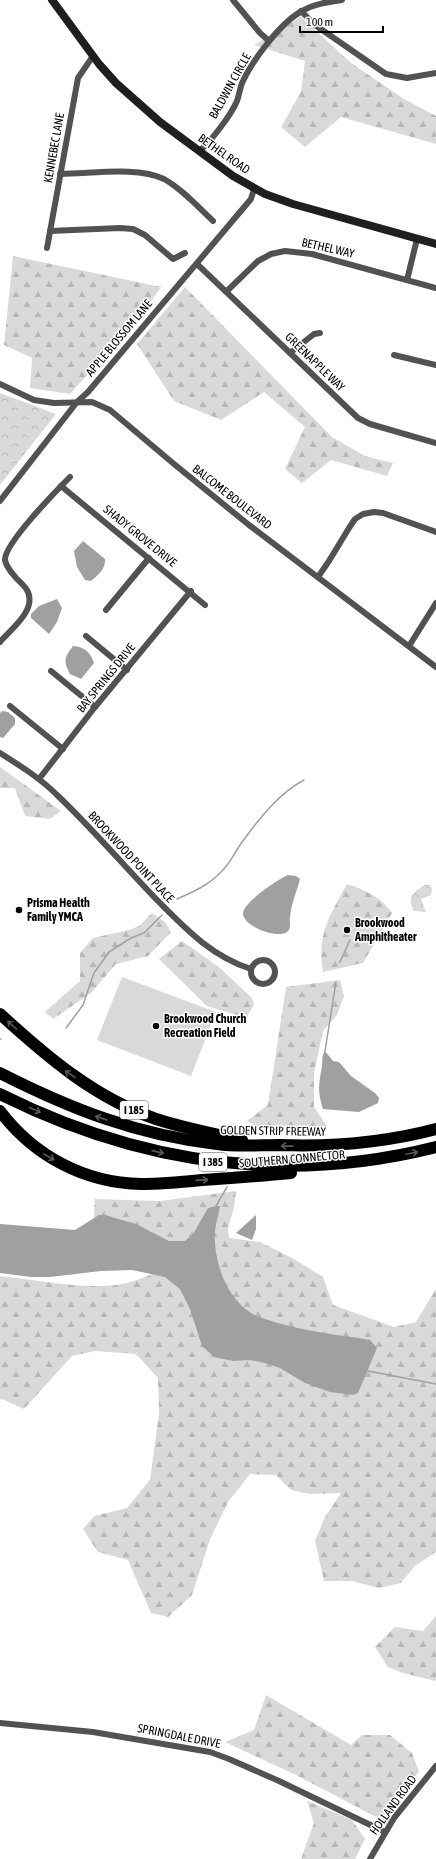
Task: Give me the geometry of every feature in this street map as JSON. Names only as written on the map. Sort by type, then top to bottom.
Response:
[{"type":"highway","name":"SOUTHERN CONNECTOR","points":[[0,1014],[63,1069],[91,1088],[122,1104],[154,1118],[189,1129],[262,1145]]},
{"type":"highway","name":"GOLDEN STRIP FREEWAY","points":[[0,1073],[62,1104],[121,1125],[153,1133],[216,1144],[248,1146],[323,1146],[378,1141],[436,1129]]},
{"type":"highway","name":"I 385","points":[[0,1094],[34,1110],[96,1135],[162,1153],[240,1165],[297,1166],[357,1162],[393,1157],[436,1147]]},
{"type":"highway","name":"SOUTHERN CONNECTOR","points":[[0,1111],[22,1136],[48,1157],[86,1174],[122,1183],[166,1183],[322,1171],[360,1166],[393,1157]]},
{"type":"street","name":"BETHEL ROAD","points":[[52,0],[93,56],[116,83],[134,100],[199,152],[254,189],[293,204],[436,244]]},
{"type":"street","points":[[233,0],[260,33],[269,41]]},
{"type":"street","name":"BALDWIN CIRCLE","points":[[199,152],[207,146],[233,109],[246,75],[269,41],[301,11],[318,4],[342,0]]},
{"type":"street","points":[[301,11],[315,25],[386,74],[407,78],[436,73]]},
{"type":"street","name":"KENNEBEC LANE","points":[[46,248],[78,78],[93,56]]},
{"type":"street","points":[[60,174],[140,172],[157,176],[172,185],[213,221]]},
{"type":"street","name":"APPLE BLOSSOM LANE","points":[[0,501],[77,402],[88,392],[251,199],[254,189]]},
{"type":"street","points":[[50,231],[129,228],[145,235],[173,259],[185,253]]},
{"type":"street","points":[[407,280],[417,239]]},
{"type":"street","name":"BETHEL WAY","points":[[226,291],[258,261],[271,254],[285,251],[312,254],[436,288]]},
{"type":"street","name":"GREENAPPLE WAY","points":[[197,264],[336,398],[362,420],[436,443]]},
{"type":"street","points":[[290,353],[314,334],[320,333]]},
{"type":"street","points":[[394,355],[436,365]]},
{"type":"street","name":"BALCOME BOULEVARD","points":[[0,384],[20,395],[38,401],[54,403],[92,402],[110,410],[184,473],[436,667]]},
{"type":"street","points":[[0,642],[27,612],[30,605],[28,591],[10,572],[3,560],[6,552],[15,538],[70,477]]},
{"type":"street","name":"SHADY GROVE DRIVE","points":[[61,486],[191,591],[205,605]]},
{"type":"street","points":[[318,577],[348,528],[363,514],[374,512],[383,513],[436,532]]},
{"type":"street","points":[[106,610],[149,558]]},
{"type":"street","name":"BAY SPRINGS DRIVE","points":[[39,780],[95,707],[191,591]]},
{"type":"street","points":[[409,646],[436,603]]},
{"type":"street","points":[[86,636],[127,670]]},
{"type":"street","points":[[51,671],[95,707]]},
{"type":"street","points":[[10,706],[63,749]]},
{"type":"street","name":"BROOKWOOD POINT PLACE","points":[[0,753],[39,780],[69,806],[183,928],[210,949],[238,965],[251,969]]},
{"type":"street","points":[[260,960],[268,961],[274,967],[275,975],[270,982],[262,985],[253,980],[251,969],[256,962],[260,960]]},
{"type":"street","name":"SPRINGDALE DRIVE","points":[[0,1723],[93,1732],[210,1752],[279,1781],[385,1832]]},
{"type":"street","name":"HOLLAND ROAD","points":[[370,1859],[385,1832],[436,1766]]},
{"type":"green space","points":[[301,17],[351,63],[404,99],[436,116],[436,144],[341,117],[305,147],[281,127],[301,92],[305,61],[254,45]]},
{"type":"green space","points":[[13,256],[161,287],[143,313],[70,394],[30,388],[32,358],[4,345]]},
{"type":"green space","points":[[185,287],[332,437],[365,456],[393,463],[387,476],[331,460],[302,483],[285,469],[305,427],[264,392],[221,420],[174,401],[137,344]]},
{"type":"green space","points":[[0,393],[56,414],[0,485]]},
{"type":"green space","points":[[0,767],[61,811],[50,819],[25,816],[15,788],[0,788]]},
{"type":"green space","points":[[347,884],[378,898],[392,913],[363,963],[323,972],[323,936],[330,916]]},
{"type":"green space","points":[[425,885],[430,885],[432,889],[431,895],[421,899],[426,912],[414,911],[411,902],[412,895]]},
{"type":"green space","points":[[152,913],[165,922],[171,932],[148,956],[116,964],[91,993],[53,1019],[45,1012],[80,981],[80,953],[93,938],[129,930],[139,926]]},
{"type":"green space","points":[[182,941],[219,967],[252,998],[254,1005],[246,1018],[207,1006],[159,959]]},
{"type":"green space","name":"Brookwood Church Recreation Field","points":[[122,977],[216,1012],[191,1076],[97,1040]]},
{"type":"green space","points":[[340,980],[344,996],[337,1015],[323,1031],[314,1073],[314,1107],[327,1126],[257,1127],[247,1121],[268,1105],[286,987]]},
{"type":"green space","points":[[236,1191],[234,1208],[228,1228],[229,1238],[260,1242],[294,1259],[323,1277],[333,1305],[394,1327],[416,1322],[436,1289],[436,1552],[415,1566],[401,1583],[379,1588],[352,1581],[324,1581],[315,1541],[325,1517],[341,1493],[310,1494],[291,1490],[276,1475],[250,1474],[228,1502],[210,1539],[192,1595],[168,1617],[151,1613],[128,1560],[98,1552],[83,1529],[94,1516],[127,1508],[150,1480],[159,1413],[158,1378],[136,1354],[95,1351],[72,1356],[24,1409],[2,1399],[0,1400],[0,1276],[58,1284],[88,1286],[117,1285],[143,1278],[158,1272],[93,1230],[95,1199],[160,1201]]},
{"type":"green space","points":[[436,1616],[436,1681],[403,1673],[388,1667],[375,1647],[395,1627],[423,1631]]},
{"type":"green space","points":[[266,1695],[351,1745],[362,1735],[390,1735],[412,1753],[419,1772],[380,1819],[298,1776],[225,1742],[254,1730]]},
{"type":"green space","points":[[307,1801],[352,1820],[365,1839],[355,1859],[301,1859],[314,1823]]},
{"type":"shaded area","points":[[83,541],[105,559],[103,569],[91,581],[85,580],[77,567],[74,551]]},
{"type":"shaded area","points":[[57,599],[62,608],[57,622],[49,634],[31,618],[31,614],[39,606]]},
{"type":"shaded area","points":[[73,646],[84,649],[91,656],[94,663],[81,679],[70,674],[66,666],[66,657]]},
{"type":"shaded area","points":[[2,711],[8,712],[15,718],[15,724],[3,738],[0,737],[0,713]]},
{"type":"shaded area","points":[[288,875],[296,876],[300,879],[292,907],[289,930],[283,934],[269,933],[249,923],[243,914],[244,909],[248,904],[269,886]]},
{"type":"shaded area","points":[[325,1051],[333,1061],[339,1062],[351,1076],[375,1093],[379,1098],[378,1103],[359,1112],[323,1109],[319,1087]]},
{"type":"shaded area","points":[[220,1206],[215,1230],[216,1253],[219,1265],[222,1276],[228,1287],[242,1306],[254,1315],[265,1319],[304,1329],[370,1340],[377,1348],[358,1393],[353,1395],[330,1392],[305,1383],[280,1368],[265,1363],[250,1360],[233,1361],[214,1357],[202,1346],[190,1309],[180,1289],[165,1277],[132,1270],[101,1271],[50,1277],[31,1277],[0,1273],[0,1224],[75,1230],[99,1215],[105,1215],[136,1224],[169,1241],[185,1241],[193,1234],[208,1208]]},
{"type":"shaded area","points":[[256,1215],[256,1229],[252,1240],[236,1233]]},
{"type":"waterway","points":[[177,899],[200,888],[216,877],[227,865],[255,824],[270,807],[286,792],[304,780]]},
{"type":"waterway","points":[[66,1028],[83,1005],[94,973],[109,952],[131,938],[144,933],[162,915]]},
{"type":"waterway","points":[[340,962],[350,940]]},
{"type":"waterway","points":[[325,1051],[336,982]]},
{"type":"waterway","points":[[216,1206],[227,1187]]},
{"type":"waterway","points":[[368,1371],[436,1384]]},
{"type":"place","name":"Prisma Health Family YMCA","points":[[19,910]]},
{"type":"place","name":"Brookwood Amphitheater","points":[[347,930]]},
{"type":"place","name":"Brookwood Church Recreation Field","points":[[156,1026]]}]
